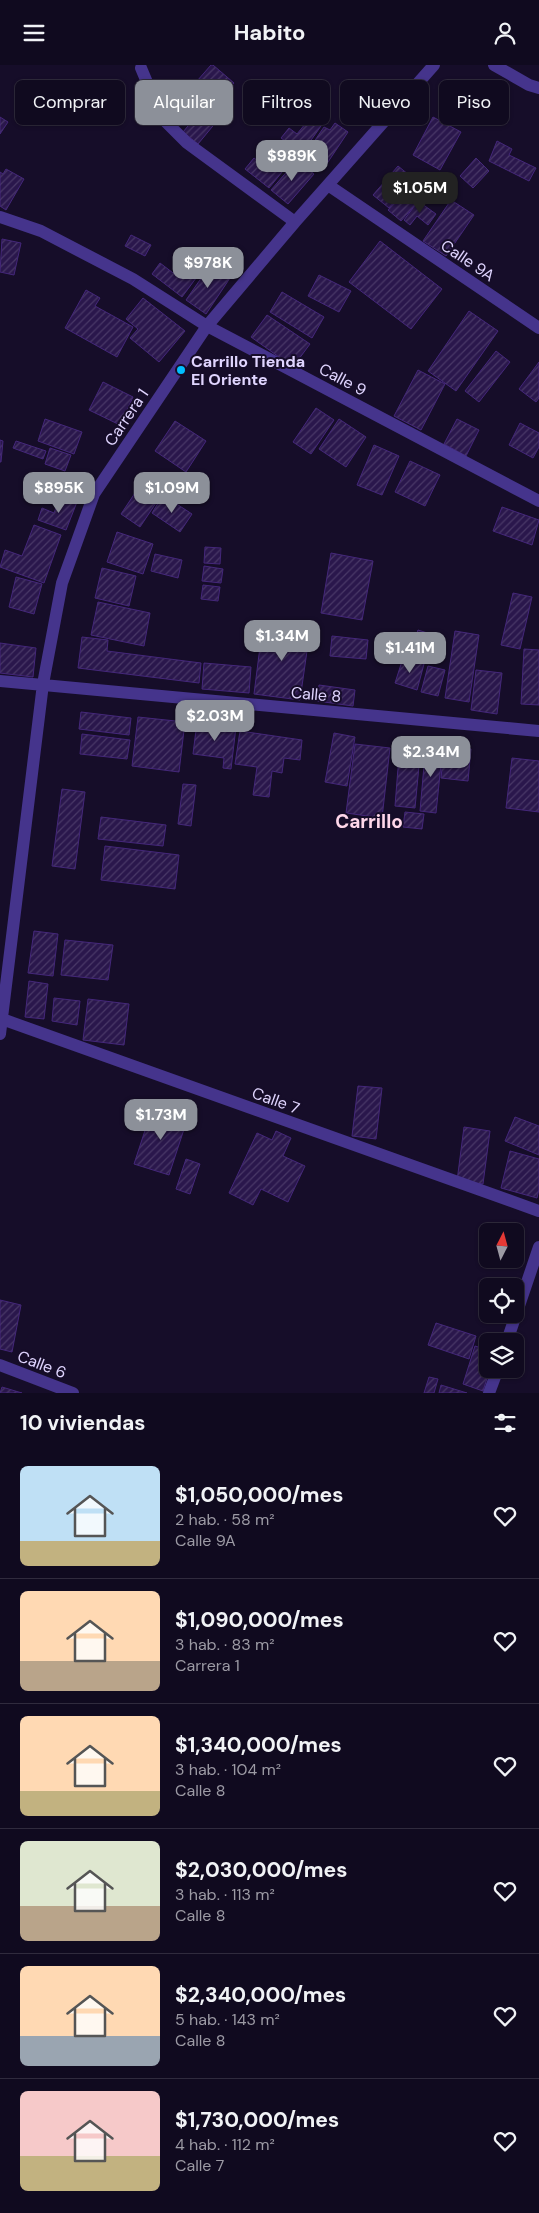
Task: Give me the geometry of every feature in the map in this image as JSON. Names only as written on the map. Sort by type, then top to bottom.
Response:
[{"type":"street","name":"Carrera 1","points":[[0,1034],[43,684],[62,583],[94,494],[207,326],[295,222],[434,65]]},
{"type":"street","points":[[494,65],[529,85],[539,88]]},
{"type":"street","points":[[141,68],[162,118],[187,143],[295,222]]},
{"type":"street","name":"Calle 9A","points":[[328,185],[539,327]]},
{"type":"street","name":"Calle 9","points":[[0,217],[41,231],[133,279],[207,326],[539,501]]},
{"type":"street","name":"Calle 8","points":[[0,681],[539,731]]},
{"type":"street","name":"Calle 7","points":[[2,1019],[539,1211]]},
{"type":"street","points":[[510,1333],[539,1247]]},
{"type":"street","name":"Calle 6","points":[[0,1365],[73,1393]]},
{"type":"street","points":[[489,1393],[495,1378]]},
{"type":"building","points":[[213,65],[230,80],[198,80]]},
{"type":"building","points":[[0,117],[8,122],[0,134]]},
{"type":"building","points":[[433,117],[439,120],[439,125],[448,125],[461,132],[440,170],[413,155]]},
{"type":"building","points":[[335,123],[348,132],[324,168],[305,155],[324,127],[330,130]]},
{"type":"building","points":[[189,125],[214,125],[198,144],[183,132]]},
{"type":"building","points":[[304,125],[321,126],[302,153],[281,138],[289,128],[297,134]]},
{"type":"building","points":[[497,141],[512,149],[509,155],[536,168],[529,181],[489,161]]},
{"type":"building","points":[[275,156],[287,166],[269,188],[245,169],[254,158],[266,167]]},
{"type":"building","points":[[476,158],[489,171],[473,188],[460,176]]},
{"type":"building","points":[[297,160],[314,174],[288,204],[271,190]]},
{"type":"building","points":[[398,166],[414,179],[389,208],[373,195]]},
{"type":"building","points":[[6,169],[24,179],[6,210],[0,206],[0,172],[3,174]]},
{"type":"building","points":[[414,181],[426,192],[401,221],[388,210]]},
{"type":"building","points":[[451,200],[474,215],[446,256],[423,241]]},
{"type":"building","points":[[418,201],[436,214],[428,225],[417,216],[410,225],[404,220]]},
{"type":"building","points":[[131,235],[151,245],[145,256],[125,246]]},
{"type":"building","points":[[2,239],[21,243],[14,275],[0,272]]},
{"type":"building","points":[[380,241],[442,289],[411,329],[349,282]]},
{"type":"building","points":[[196,259],[205,266],[182,297],[152,274],[160,263],[181,279]]},
{"type":"building","points":[[211,264],[230,278],[206,314],[186,300]]},
{"type":"building","points":[[319,275],[351,291],[339,312],[308,296]]},
{"type":"building","points":[[86,290],[100,298],[95,306],[133,327],[117,357],[65,328]]},
{"type":"building","points":[[282,292],[324,317],[312,338],[270,312]]},
{"type":"building","points":[[143,298],[185,331],[159,362],[130,338],[138,329],[126,319]]},
{"type":"building","points":[[469,311],[498,331],[456,391],[428,371]]},
{"type":"building","points":[[267,315],[310,344],[293,367],[251,337]]},
{"type":"building","points":[[496,351],[510,362],[479,402],[465,391]]},
{"type":"building","points":[[539,362],[539,398],[536,402],[519,389]]},
{"type":"building","points":[[418,370],[445,384],[421,430],[394,416]]},
{"type":"building","points":[[103,382],[133,397],[120,425],[89,410]]},
{"type":"building","points":[[316,408],[334,420],[311,454],[293,442]]},
{"type":"building","points":[[45,419],[82,432],[74,454],[38,441]]},
{"type":"building","points":[[339,419],[366,437],[346,467],[319,449]]},
{"type":"building","points":[[457,419],[479,430],[466,456],[444,444]]},
{"type":"building","points":[[175,421],[206,441],[186,472],[155,451]]},
{"type":"building","points":[[520,423],[539,433],[539,447],[533,458],[509,445]]},
{"type":"building","points":[[0,440],[3,441],[1,462],[0,462]]},
{"type":"building","points":[[16,441],[46,451],[43,459],[13,448]]},
{"type":"building","points":[[374,445],[399,456],[382,495],[357,485]]},
{"type":"building","points":[[50,448],[71,455],[65,471],[45,464]]},
{"type":"building","points":[[410,461],[440,475],[425,506],[395,492]]},
{"type":"building","points":[[143,481],[162,494],[140,527],[121,514]]},
{"type":"building","points":[[163,495],[192,514],[180,532],[152,513]]},
{"type":"building","points":[[60,497],[77,502],[66,530],[38,520],[42,508],[54,513]]},
{"type":"building","points":[[502,507],[539,520],[532,545],[493,531]]},
{"type":"building","points":[[34,525],[61,535],[44,583],[0,567],[5,550],[22,556]]},
{"type":"building","points":[[117,532],[153,544],[143,574],[107,562]]},
{"type":"building","points":[[205,547],[221,548],[220,564],[204,563]]},
{"type":"building","points":[[331,553],[373,561],[362,620],[321,613]]},
{"type":"building","points":[[155,554],[182,560],[178,578],[151,571]]},
{"type":"building","points":[[204,566],[223,569],[221,583],[202,581]]},
{"type":"building","points":[[102,568],[136,576],[129,606],[95,598]]},
{"type":"building","points":[[16,577],[42,584],[34,614],[9,607]]},
{"type":"building","points":[[203,585],[220,587],[218,601],[201,599]]},
{"type":"building","points":[[513,593],[532,597],[520,649],[501,645]]},
{"type":"building","points":[[98,602],[150,613],[144,646],[91,635]]},
{"type":"building","points":[[263,623],[310,630],[300,700],[254,694]]},
{"type":"building","points":[[418,630],[440,637],[431,662],[410,655]]},
{"type":"building","points":[[455,631],[479,635],[469,702],[445,698]]},
{"type":"building","points":[[332,636],[368,640],[366,659],[330,656]]},
{"type":"building","points":[[82,637],[108,640],[107,651],[201,663],[199,683],[78,668]]},
{"type":"building","points":[[0,643],[36,648],[33,677],[0,673]]},
{"type":"building","points":[[524,649],[539,650],[539,705],[521,704]]},
{"type":"building","points":[[403,658],[424,664],[417,690],[395,683]]},
{"type":"building","points":[[204,663],[251,667],[249,693],[202,689]]},
{"type":"building","points":[[428,666],[445,670],[438,696],[421,692]]},
{"type":"building","points":[[476,670],[502,673],[497,714],[471,710]]},
{"type":"building","points":[[319,685],[355,690],[353,706],[317,701]]},
{"type":"building","points":[[81,712],[131,718],[129,735],[79,729]]},
{"type":"building","points":[[138,717],[185,722],[179,772],[132,766]]},
{"type":"building","points":[[197,722],[236,727],[231,769],[223,768],[224,758],[193,754]]},
{"type":"building","points":[[240,731],[302,740],[300,760],[284,758],[282,773],[272,771],[269,797],[253,795],[257,767],[235,764]]},
{"type":"building","points":[[334,733],[355,737],[347,786],[325,782]]},
{"type":"building","points":[[82,734],[130,740],[127,759],[80,754]]},
{"type":"building","points":[[400,743],[421,745],[415,808],[395,806]]},
{"type":"building","points":[[426,743],[443,745],[436,813],[420,811]]},
{"type":"building","points":[[355,744],[390,748],[382,818],[346,813]]},
{"type":"building","points":[[444,746],[471,749],[468,781],[441,778]]},
{"type":"building","points":[[512,758],[539,761],[539,812],[506,808]]},
{"type":"building","points":[[183,784],[196,785],[191,826],[178,824]]},
{"type":"building","points":[[62,789],[85,792],[75,869],[52,866]]},
{"type":"building","points":[[405,812],[424,814],[422,829],[403,827]]},
{"type":"building","points":[[101,817],[166,825],[163,846],[98,839]]},
{"type":"building","points":[[105,846],[179,855],[175,889],[101,880]]},
{"type":"building","points":[[34,931],[58,934],[53,976],[28,973]]},
{"type":"building","points":[[65,940],[113,945],[108,980],[61,975]]},
{"type":"building","points":[[29,981],[48,984],[44,1019],[25,1017]]},
{"type":"building","points":[[54,998],[80,1001],[77,1025],[52,1021]]},
{"type":"building","points":[[88,999],[129,1004],[124,1045],[83,1040]]},
{"type":"building","points":[[358,1086],[382,1088],[376,1139],[352,1136]]},
{"type":"building","points":[[153,1106],[188,1117],[169,1175],[134,1164]]},
{"type":"building","points":[[515,1117],[539,1126],[539,1155],[505,1141]]},
{"type":"building","points":[[464,1127],[490,1131],[483,1184],[457,1181]]},
{"type":"building","points":[[276,1131],[291,1138],[283,1156],[305,1166],[288,1202],[261,1189],[253,1205],[229,1193],[257,1133],[272,1140]]},
{"type":"building","points":[[510,1151],[539,1159],[539,1189],[537,1198],[501,1188]]},
{"type":"building","points":[[186,1159],[200,1164],[190,1194],[176,1189]]},
{"type":"building","points":[[0,1300],[21,1305],[12,1352],[0,1349]]},
{"type":"building","points":[[436,1323],[476,1336],[469,1359],[428,1345]]},
{"type":"building","points":[[475,1346],[479,1347],[479,1378],[487,1378],[483,1391],[463,1384]]},
{"type":"building","points":[[429,1377],[438,1379],[434,1393],[424,1393]]},
{"type":"building","points":[[441,1385],[467,1393],[439,1393]]},
{"type":"building","points":[[2,1387],[22,1393],[0,1393]]},
{"type":"place","name":"Carrillo Tienda El Oriente","points":[[181,370]]},
{"type":"district","name":"Carrillo","points":[[369,821]]}]
